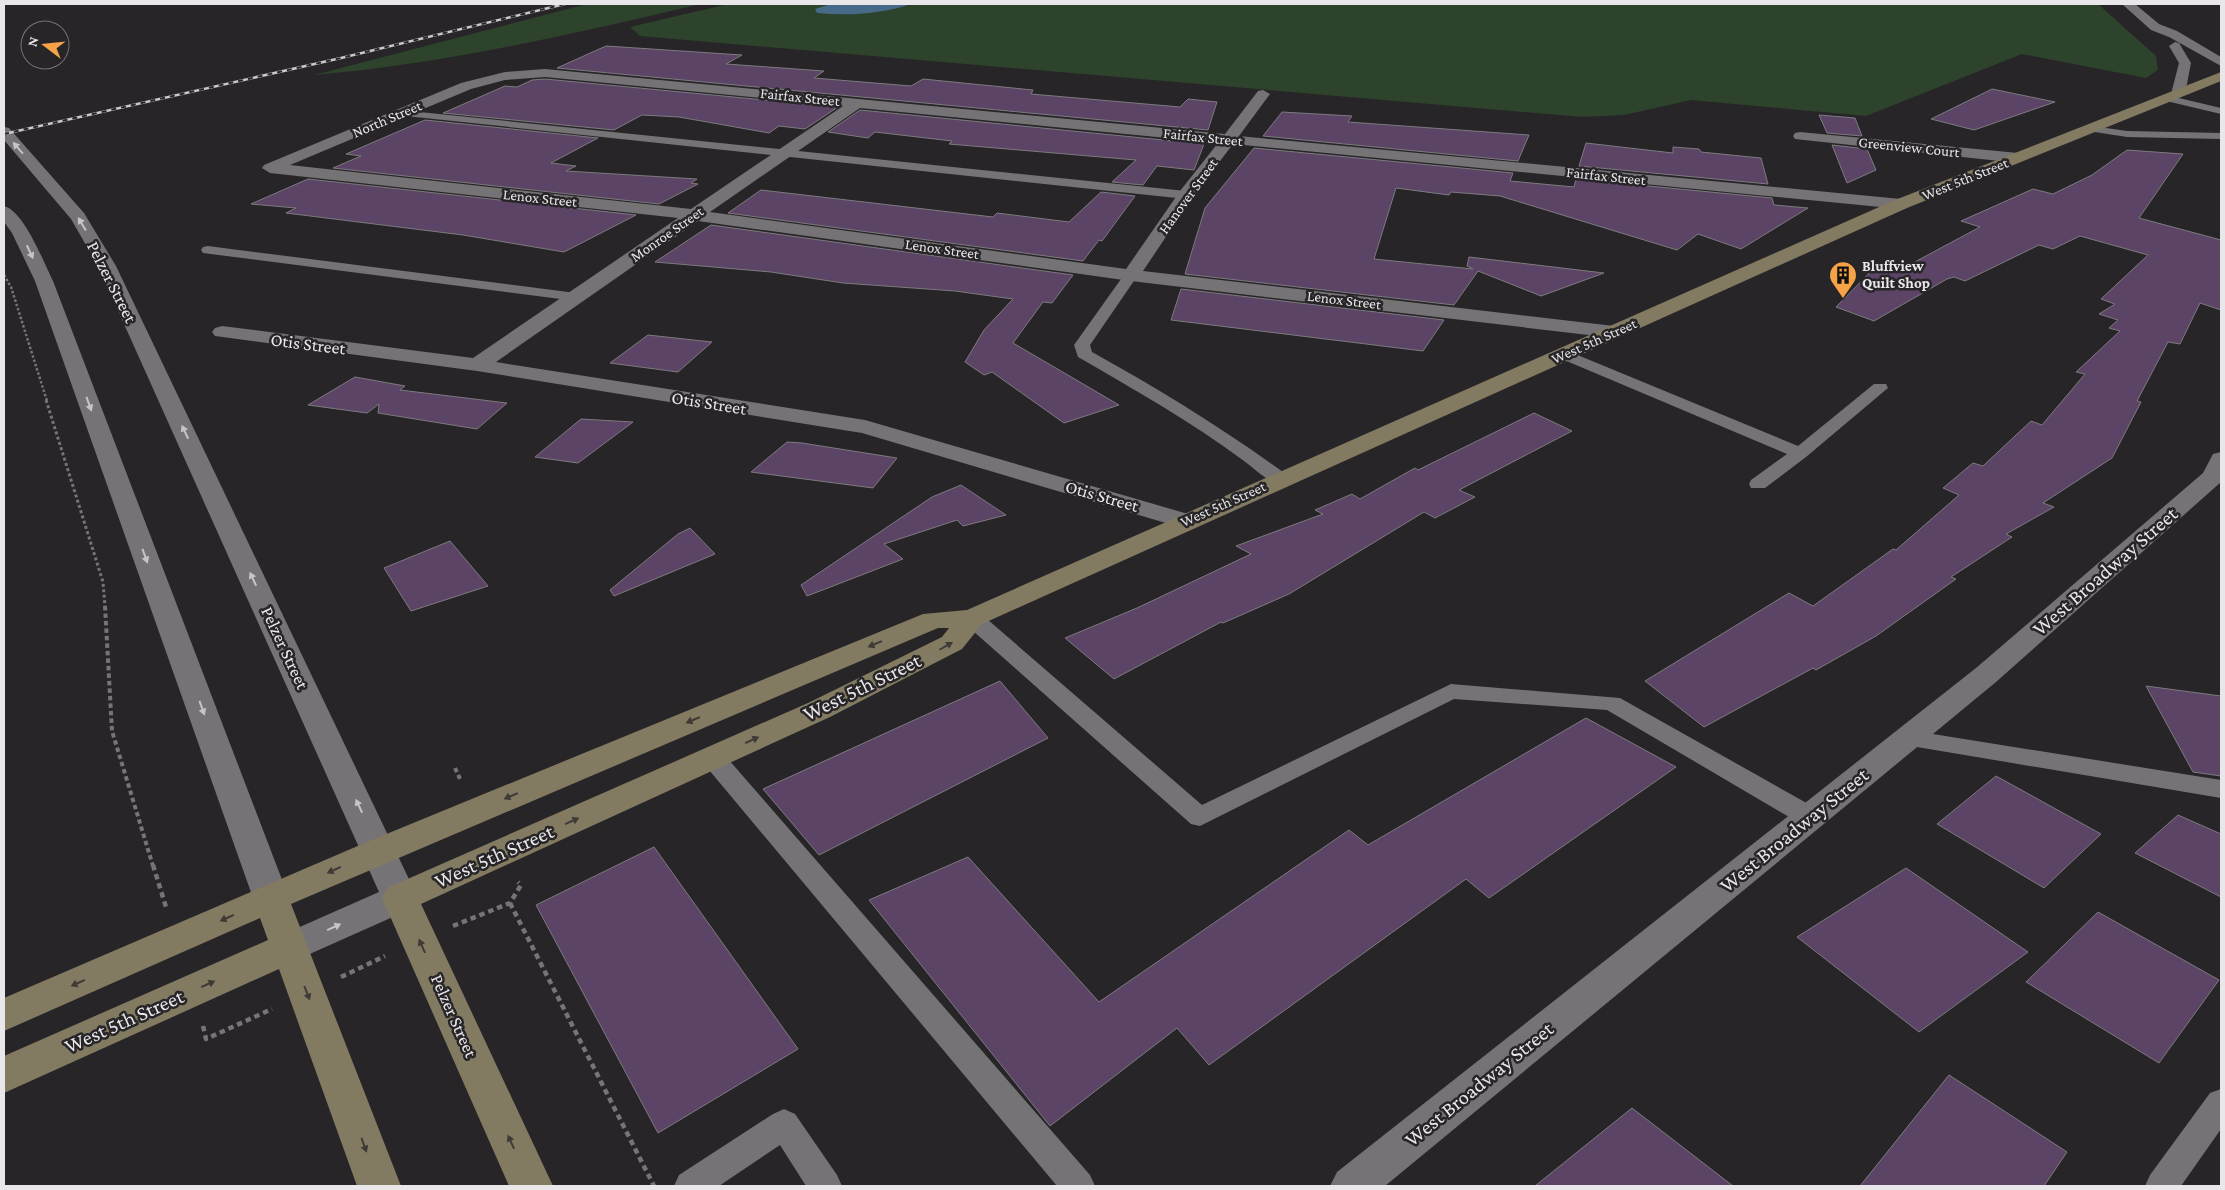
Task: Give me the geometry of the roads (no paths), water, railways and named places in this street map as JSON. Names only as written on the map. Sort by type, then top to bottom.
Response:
[{"type":"main road","name":"West 5th Street","points":[[4,1015],[379,851],[933,620],[972,618],[1280,479],[1901,204],[2221,76]]},
{"type":"main road","name":"West 5th Street","points":[[400,898],[819,710],[952,644],[972,618]]},
{"type":"main road","points":[[271,898],[379,1186]]},
{"type":"main road","name":"Pelzer Street","points":[[400,898],[531,1186]]},
{"type":"main road","name":"West 5th Street","points":[[4,1075],[290,947]]},
{"type":"street","points":[[2128,4],[2155,27],[2155,34],[2221,62]]},
{"type":"street","points":[[2178,43],[2221,47]]},
{"type":"street","points":[[2178,43],[2196,60],[2221,69]]},
{"type":"street","points":[[2172,96],[2185,63],[2178,43]]},
{"type":"street","name":"Fairfax Street","points":[[505,76],[562,74],[1901,204]]},
{"type":"street","name":"North Street","points":[[270,168],[466,86],[505,76]]},
{"type":"street","name":"Hanover Street","points":[[1132,275],[1186,195],[1230,140],[1263,94]]},
{"type":"street","name":"Monroe Street","points":[[477,366],[857,103]]},
{"type":"street","name":"Pelzer Street","points":[[4,131],[78,217],[107,266],[400,898]]},
{"type":"street","name":"Greenview Court","points":[[1800,136],[2018,158]]},
{"type":"street","name":"Lenox Street","points":[[270,168],[695,215],[1132,275],[1614,332]]},
{"type":"street","points":[[4,212],[20,232],[44,282],[271,898]]},
{"type":"street","name":"Otis Street","points":[[222,332],[477,366],[865,428],[1186,521]]},
{"type":"street","name":"West Broadway Street","points":[[1352,1186],[1986,675],[2219,471]]},
{"type":"street","name":"West 5th Street","points":[[290,947],[400,898]]},
{"type":"lane","points":[[2172,96],[2216,110]]},
{"type":"lane","points":[[2195,117],[2216,110]]},
{"type":"lane","points":[[400,113],[1186,195]]},
{"type":"lane","points":[[2201,135],[2216,124]]},
{"type":"lane","points":[[2165,134],[2180,125]]},
{"type":"lane","points":[[2092,129],[2127,134],[2221,136]]},
{"type":"lane","points":[[208,250],[576,297]]},
{"type":"lane","points":[[1132,275],[1082,345],[1084,354],[1157,395],[1225,438],[1280,479]]},
{"type":"lane","points":[[1563,354],[1800,453]]},
{"type":"lane","points":[[1758,484],[1800,453],[1880,388]]},
{"type":"lane","points":[[972,618],[1200,817],[1451,690],[1612,703],[1810,817]]},
{"type":"lane","points":[[1908,738],[2221,789]]},
{"type":"lane","points":[[712,758],[1078,1186]]},
{"type":"lane","points":[[2162,1186],[2221,1103]]},
{"type":"lane","points":[[691,1186],[784,1124],[825,1186]]},
{"type":"water","points":[[831,4],[911,4],[888,10],[852,14],[817,13],[815,9]]},
{"type":"railway","points":[[4,134],[341,58],[565,4]]},
{"type":"place","name":"Bluffview Quilt Shop","points":[[1843,299]]}]
